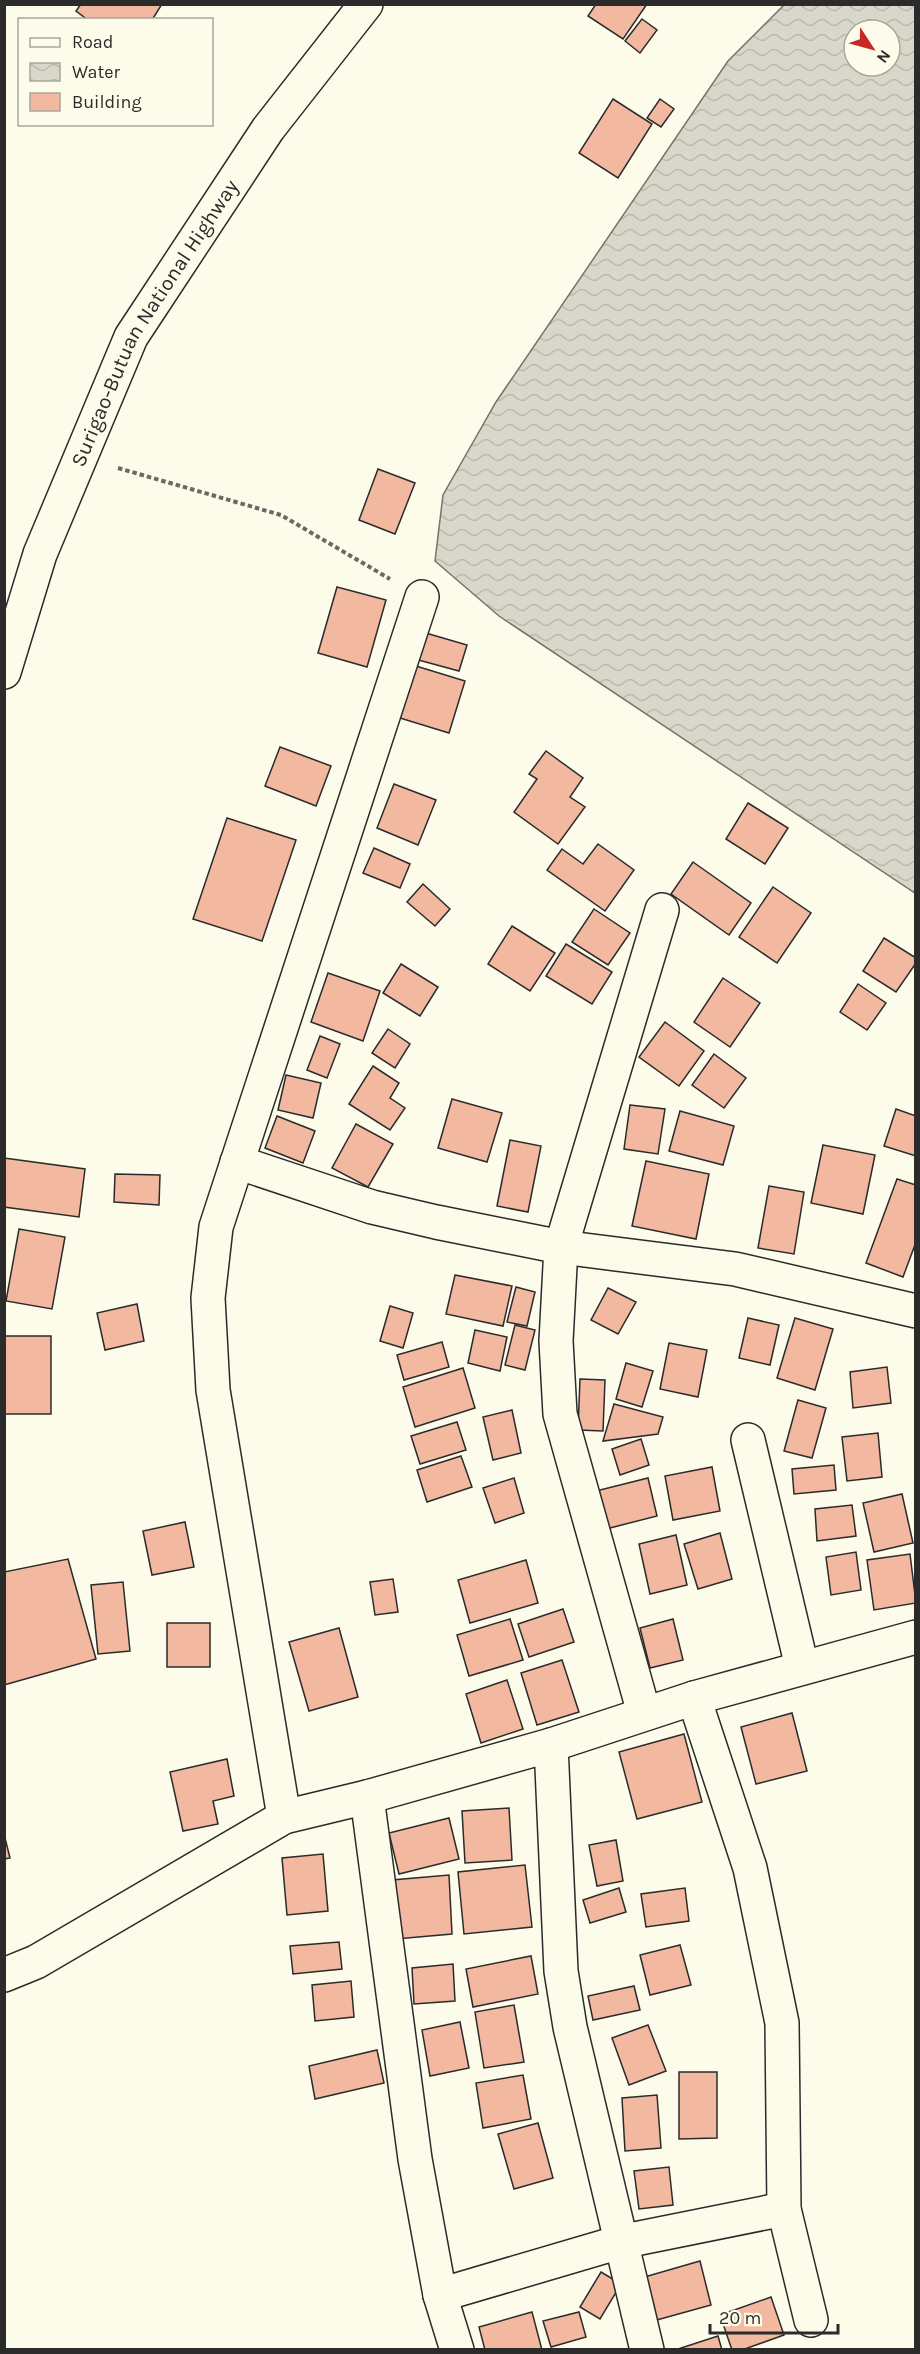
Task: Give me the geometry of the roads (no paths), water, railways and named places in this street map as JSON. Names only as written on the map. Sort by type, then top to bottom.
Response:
[{"type":"main road","name":"Surigao-Butuan National Highway","points":[[4,672],[40,554],[131,337],[268,129],[366,4]]},
{"type":"main road","points":[[284,1817],[213,1390],[208,1298],[216,1227],[422,597]]},
{"type":"main road","points":[[644,1713],[560,1414],[556,1341],[561,1247],[662,910]]},
{"type":"main road","points":[[237,1162],[372,1207],[436,1222],[561,1247],[735,1269],[915,1311]]},
{"type":"main road","points":[[748,1440],[802,1667]]},
{"type":"main road","points":[[4,1975],[36,1962],[284,1817],[367,1797],[551,1745],[694,1698],[915,1637]]},
{"type":"main road","points":[[694,1698],[750,1868],[782,2023],[784,2209],[811,2320]]},
{"type":"main road","points":[[551,1745],[561,1971],[570,2027],[647,2349]]},
{"type":"main road","points":[[367,1797],[415,2158],[440,2295],[457,2349]]},
{"type":"main road","points":[[440,2295],[620,2242],[784,2209]]},
{"type":"water","points":[[785,4],[915,5],[915,893],[499,616],[435,561],[443,495],[496,402],[728,61]]}]
